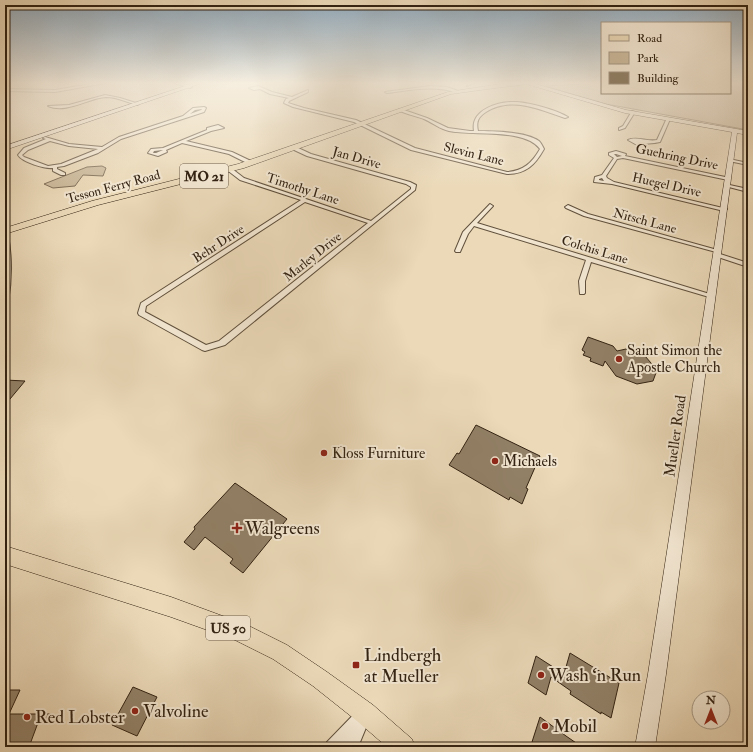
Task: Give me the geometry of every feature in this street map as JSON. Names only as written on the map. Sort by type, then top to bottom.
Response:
[{"type":"main road","name":"Tesson Ferry Road","points":[[5,231],[89,204],[229,169],[378,118]]},
{"type":"main road","name":"US 50","points":[[5,555],[171,607],[240,632],[280,652],[365,713],[404,747]]},
{"type":"street","points":[[5,148],[94,118]]},
{"type":"street","points":[[48,140],[26,149],[20,155],[22,158],[48,167],[55,167],[76,160],[120,138],[183,118]]},
{"type":"street","name":"Slevin Lane","points":[[341,118],[380,131],[399,143],[413,149],[507,173],[515,174],[525,171],[542,151],[541,145],[534,140],[517,135],[476,133]]},
{"type":"street","points":[[423,118],[446,129],[476,133],[475,126],[478,118]]},
{"type":"street","points":[[620,129],[624,127],[629,118]]},
{"type":"street","points":[[663,118],[748,133]]},
{"type":"street","points":[[642,142],[653,143],[659,141],[668,119]]},
{"type":"street","points":[[164,149],[210,130]]},
{"type":"street","name":"Mueller Road","points":[[645,747],[658,667],[735,130]]},
{"type":"street","points":[[40,136],[48,140],[70,145],[102,148]]},
{"type":"street","points":[[183,142],[230,153],[251,162]]},
{"type":"street","name":"Jan Drive","points":[[294,148],[309,155],[404,181],[414,186]]},
{"type":"street","name":"Guehring Drive","points":[[605,178],[621,157],[728,182],[748,191]]},
{"type":"street","name":"Guehring Drive","points":[[731,160],[748,164]]},
{"type":"street","points":[[55,167],[55,170],[63,174]]},
{"type":"street","name":"Timothy Lane","points":[[229,169],[242,179],[373,223]]},
{"type":"street","points":[[605,178],[597,178],[596,182],[612,183]]},
{"type":"street","name":"Huegel Drive","points":[[605,178],[612,183],[724,209]]},
{"type":"street","name":"Marley Drive","points":[[222,343],[373,223],[413,190],[414,186]]},
{"type":"street","name":"Behr Drive","points":[[222,343],[205,348],[142,313],[143,304],[305,200]]},
{"type":"street","points":[[458,251],[462,238],[490,206]]},
{"type":"street","name":"Nitsch Lane","points":[[568,207],[586,215],[718,253],[748,265]]},
{"type":"street","name":"Colchis Lane","points":[[473,224],[711,296]]},
{"type":"street","points":[[5,235],[8,282],[5,302]]},
{"type":"street","points":[[582,293],[582,281],[589,259]]},
{"type":"street","points":[[332,747],[365,713]]},
{"type":"street","points":[[351,747],[365,713]]},
{"type":"green space","points":[[683,118],[748,118],[748,130]]},
{"type":"green space","points":[[102,166],[106,168],[103,176],[83,175],[75,186],[53,188],[44,184],[87,167]]},
{"type":"building","name":"Saint Simon the Apostle Church","points":[[588,337],[613,346],[617,351],[626,349],[645,356],[657,370],[653,381],[637,384],[616,376],[605,361],[603,366],[590,361],[591,358],[583,355],[585,352],[582,350]]},
{"type":"building","points":[[5,380],[25,381],[5,405]]},
{"type":"building","name":"Michaels","points":[[476,425],[540,456],[526,488],[528,489],[522,504],[510,497],[509,500],[449,465],[457,453],[459,454]]},
{"type":"building","name":"Walgreens","points":[[235,483],[287,519],[243,573],[230,563],[233,559],[205,537],[194,550],[184,542],[195,529],[194,527]]},
{"type":"building","points":[[570,653],[619,683],[611,718],[601,712],[601,714],[570,694],[571,691],[551,677],[546,695],[528,683],[536,656],[564,674]]},
{"type":"building","name":"Valvoline","points":[[133,687],[157,697],[137,736],[112,725]]},
{"type":"building","name":"Red Lobster","points":[[7,690],[20,690],[9,714],[51,714],[48,720],[39,720],[29,747],[5,747],[5,694]]},
{"type":"building","name":"Mobil","points":[[540,717],[582,747],[539,747],[532,742]]},
{"type":"place","name":"Saint Simon the Apostle Church","points":[[619,359]]},
{"type":"place","name":"Kloss Furniture","points":[[324,453]]},
{"type":"place","name":"Michaels","points":[[495,461]]},
{"type":"place","name":"Walgreens","points":[[237,528]]},
{"type":"place","name":"Lindbergh at Mueller","points":[[356,665]]},
{"type":"place","name":"Wash ‘n Run","points":[[541,675]]},
{"type":"place","name":"Valvoline","points":[[135,711]]},
{"type":"place","name":"Red Lobster","points":[[27,717]]},
{"type":"place","name":"Mobil","points":[[545,726]]}]
